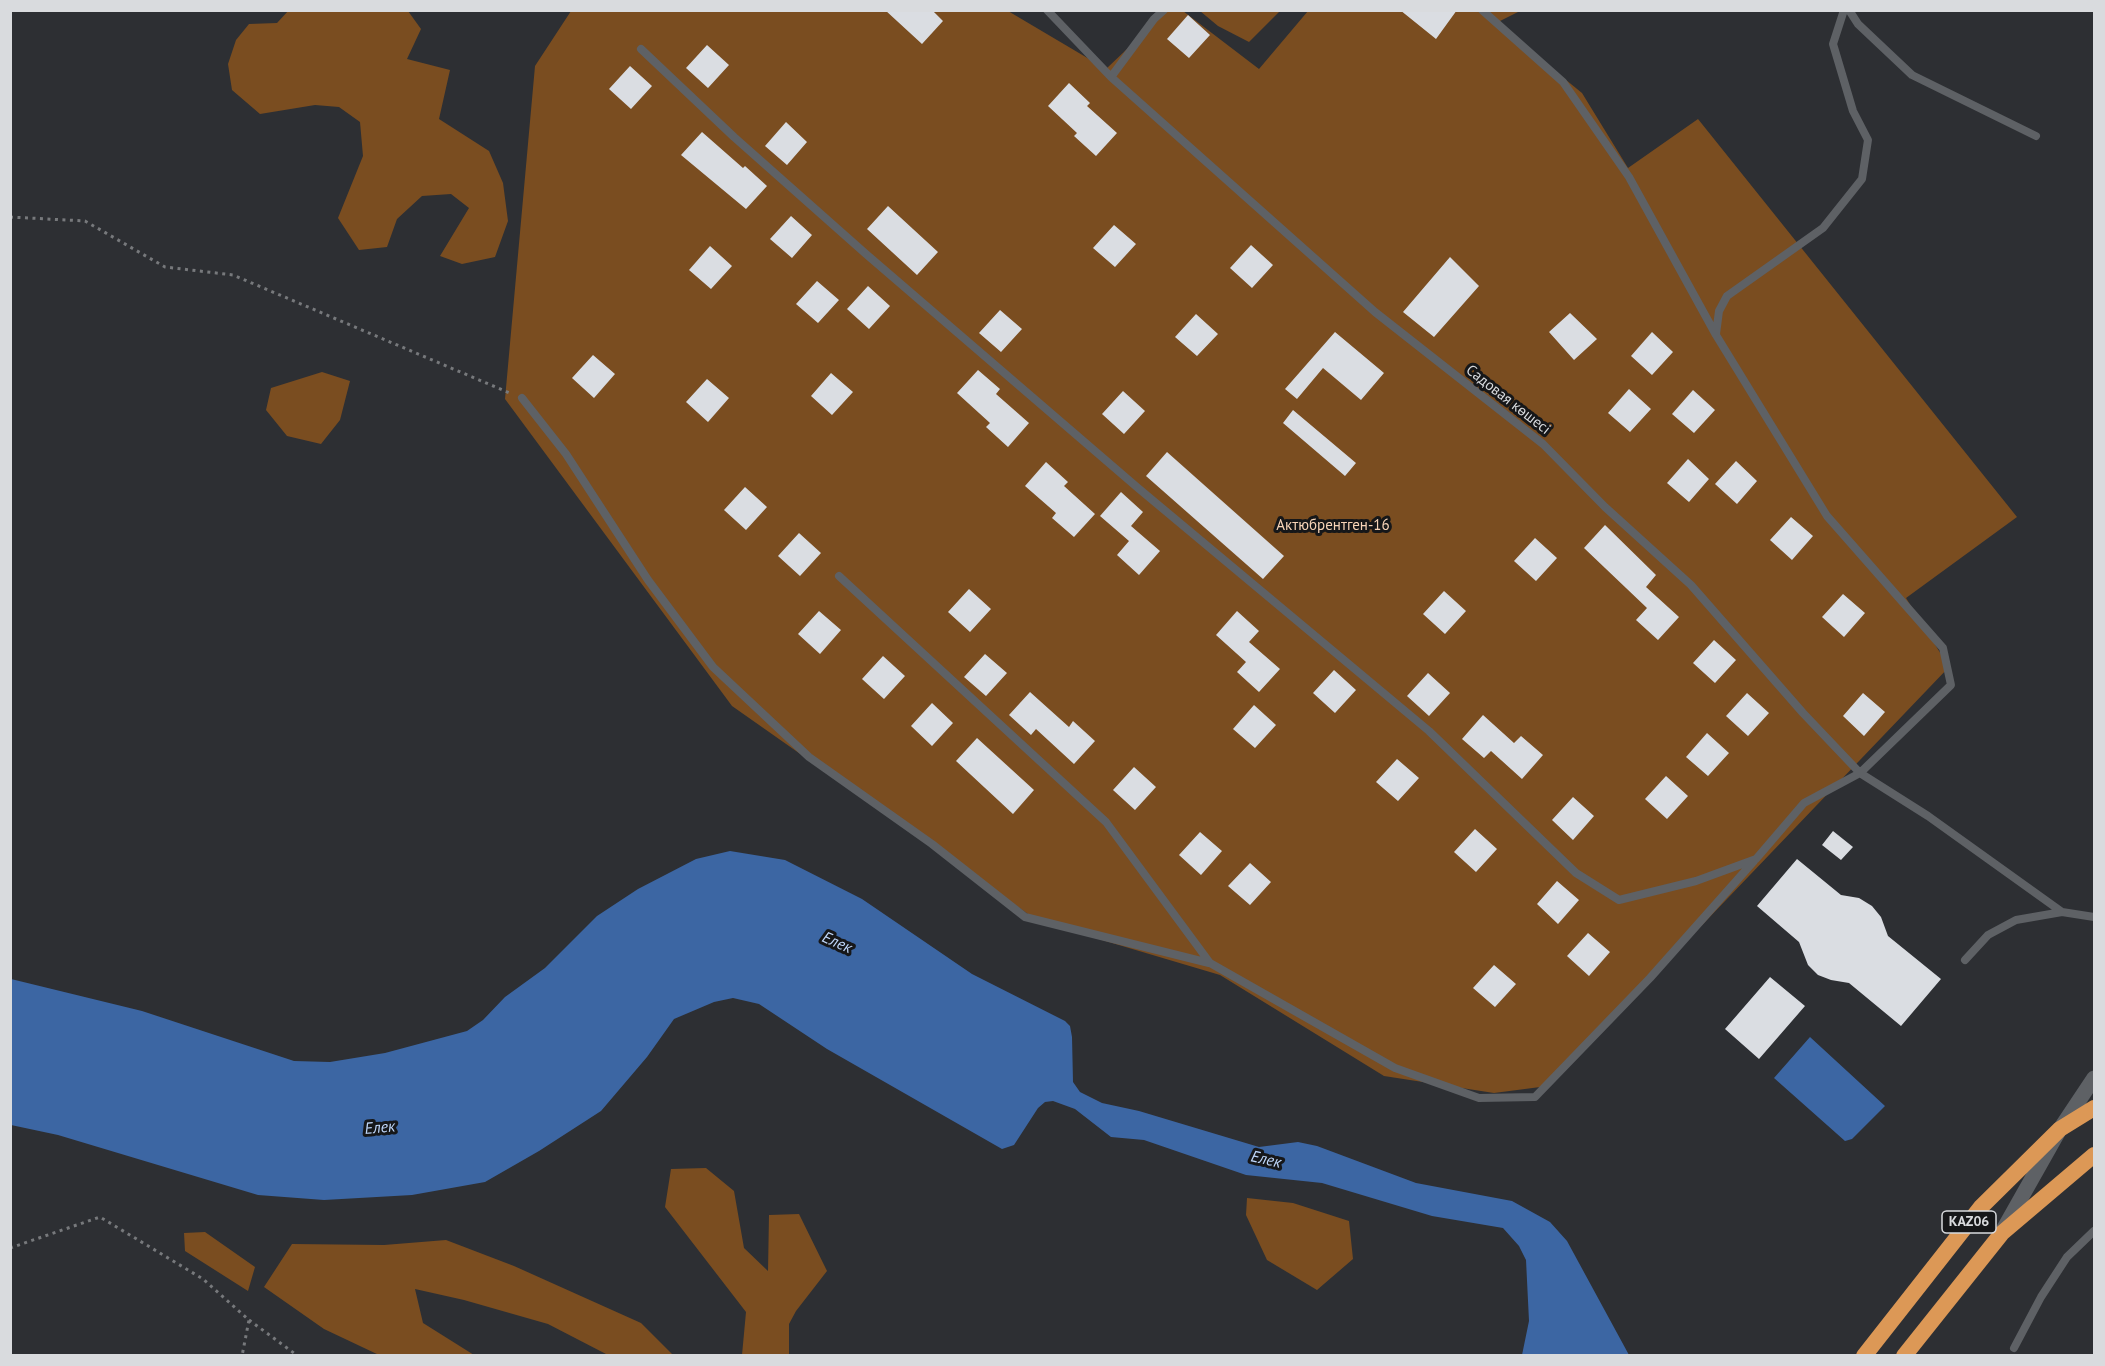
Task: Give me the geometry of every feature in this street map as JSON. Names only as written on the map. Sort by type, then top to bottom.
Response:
[{"type":"highway","name":"KАZ06","points":[[1864,1356],[1981,1207],[2060,1129],[2094,1108]]},
{"type":"highway","name":"KАZ06","points":[[1904,1356],[2002,1233],[2094,1155]]},
{"type":"street","points":[[2002,1233],[2060,1129],[2094,1078]]},
{"type":"lane","name":"Садовая көшесі","points":[[1047,10],[1111,77],[1375,312],[1543,444],[1605,507],[1691,585],[1803,713],[1860,773],[1928,816],[2062,912]]},
{"type":"lane","points":[[1111,77],[1154,19],[1164,10]]},
{"type":"lane","points":[[522,398],[566,454],[648,580],[713,667],[809,756],[932,844],[1025,917],[1210,963],[1395,1068],[1479,1098],[1535,1096],[1650,978],[1804,803],[1860,773],[1951,685],[1943,648],[1827,516],[1716,335],[1629,177],[1563,82],[1482,10]]},
{"type":"lane","points":[[1716,335],[1719,311],[1727,296],[1824,228],[1862,179],[1868,140],[1853,111],[1833,44],[1846,10],[1912,75],[2036,136]]},
{"type":"lane","points":[[641,49],[866,254],[1138,488],[1429,731],[1575,873],[1619,900],[1696,881],[1756,859]]},
{"type":"lane","points":[[839,576],[1107,822],[1210,963]]},
{"type":"lane","points":[[1965,960],[1988,935],[2016,920],[2062,912],[2094,916]]},
{"type":"lane","points":[[2014,1348],[2041,1297],[2067,1257],[2094,1231]]},
{"type":"path","points":[[10,217],[86,221],[165,267],[233,275],[522,398]]},
{"type":"path","points":[[10,1248],[100,1217],[203,1279],[249,1320],[298,1356]]},
{"type":"path","points":[[242,1356],[249,1320]]},
{"type":"green space","points":[[289,10],[408,11],[421,29],[407,59],[450,70],[439,119],[489,151],[503,183],[508,221],[495,257],[462,264],[440,256],[469,208],[451,194],[422,196],[397,219],[387,247],[359,250],[338,218],[363,156],[360,122],[339,107],[315,105],[260,114],[232,90],[228,64],[236,40],[249,24],[277,23]]},
{"type":"green space","name":"Актюбрентген-16","points":[[571,11],[1008,11],[1106,69],[1167,11],[1183,11],[1259,69],[1308,11],[1520,11],[1496,23],[1582,93],[1628,168],[1698,119],[2017,517],[1906,598],[1949,667],[1548,1086],[1494,1093],[1384,1076],[1220,975],[1038,921],[732,706],[505,399],[535,66]]},
{"type":"green space","points":[[1200,11],[1280,11],[1249,42],[1218,26]]},
{"type":"green space","points":[[322,372],[350,381],[340,420],[321,444],[287,436],[266,410],[271,388]]},
{"type":"green space","points":[[706,1168],[734,1191],[744,1248],[768,1271],[769,1215],[799,1214],[827,1271],[796,1311],[789,1324],[789,1355],[742,1355],[746,1312],[665,1207],[671,1169]]},
{"type":"green space","points":[[1247,1198],[1293,1203],[1349,1221],[1353,1259],[1317,1290],[1267,1260],[1246,1215]]},
{"type":"green space","points":[[205,1232],[255,1267],[248,1291],[185,1251],[184,1233]]},
{"type":"green space","points":[[446,1240],[514,1266],[641,1323],[673,1355],[606,1354],[548,1324],[464,1300],[415,1289],[423,1323],[474,1355],[379,1355],[324,1329],[264,1287],[292,1244],[384,1245]]},
{"type":"water","name":"Елек","points":[[730,851],[785,860],[862,899],[972,974],[1065,1021],[1070,1026],[1072,1037],[1073,1082],[1080,1092],[1102,1103],[1139,1111],[1259,1147],[1298,1142],[1317,1146],[1416,1183],[1512,1201],[1550,1222],[1567,1241],[1629,1355],[1522,1355],[1529,1321],[1526,1260],[1519,1246],[1503,1228],[1432,1216],[1322,1183],[1246,1175],[1144,1140],[1111,1137],[1075,1109],[1053,1101],[1045,1102],[1038,1108],[1014,1145],[1002,1149],[827,1049],[759,1004],[733,998],[714,1002],[674,1019],[647,1057],[601,1111],[539,1151],[485,1182],[412,1195],[324,1200],[258,1195],[58,1135],[11,1125],[11,979],[142,1011],[294,1061],[330,1062],[385,1053],[467,1031],[483,1020],[505,997],[545,968],[597,916],[638,889],[696,859]]},
{"type":"water","points":[[1810,1037],[1885,1106],[1852,1139],[1845,1141],[1774,1078]]},
{"type":"building","points":[[885,10],[932,10],[943,21],[922,44]]},
{"type":"building","points":[[1400,10],[1457,10],[1436,39]]},
{"type":"building","points":[[1188,15],[1210,35],[1189,58],[1167,39]]},
{"type":"building","points":[[707,45],[729,65],[708,88],[686,68]]},
{"type":"building","points":[[630,66],[652,86],[631,109],[609,89]]},
{"type":"building","points":[[1069,83],[1090,103],[1087,106],[1117,133],[1096,156],[1074,136],[1077,133],[1048,106]]},
{"type":"building","points":[[786,122],[807,142],[787,165],[765,146]]},
{"type":"building","points":[[702,132],[767,186],[746,209],[681,155]]},
{"type":"building","points":[[888,206],[938,252],[917,275],[867,229]]},
{"type":"building","points":[[791,216],[812,235],[792,258],[770,239]]},
{"type":"building","points":[[1114,225],[1136,244],[1115,267],[1093,248]]},
{"type":"building","points":[[1251,245],[1273,265],[1252,288],[1230,268]]},
{"type":"building","points":[[710,246],[732,266],[711,289],[689,270]]},
{"type":"building","points":[[1450,257],[1479,286],[1434,337],[1403,312]]},
{"type":"building","points":[[817,281],[839,300],[818,323],[796,304]]},
{"type":"building","points":[[868,286],[890,306],[869,329],[847,309]]},
{"type":"building","points":[[1000,310],[1022,329],[1001,352],[979,333]]},
{"type":"building","points":[[1570,313],[1597,339],[1574,360],[1549,332]]},
{"type":"building","points":[[1196,314],[1218,334],[1197,356],[1175,337]]},
{"type":"building","points":[[1335,332],[1384,373],[1361,400],[1323,368],[1297,399],[1285,389]]},
{"type":"building","points":[[1652,332],[1673,352],[1652,375],[1631,356]]},
{"type":"building","points":[[593,355],[615,374],[594,398],[572,378]]},
{"type":"building","points":[[978,370],[1000,389],[996,394],[1029,423],[1008,447],[986,427],[990,423],[957,393]]},
{"type":"building","points":[[831,373],[853,392],[832,415],[811,396]]},
{"type":"building","points":[[707,379],[729,398],[708,422],[686,402]]},
{"type":"building","points":[[1629,389],[1651,409],[1630,432],[1608,413]]},
{"type":"building","points":[[1693,390],[1715,410],[1694,433],[1672,414]]},
{"type":"building","points":[[1123,391],[1145,411],[1124,434],[1102,414]]},
{"type":"building","points":[[1293,410],[1356,463],[1345,476],[1283,423]]},
{"type":"building","points":[[1167,452],[1284,556],[1263,579],[1146,476]]},
{"type":"building","points":[[1688,459],[1709,479],[1689,502],[1667,483]]},
{"type":"building","points":[[1736,461],[1757,481],[1737,504],[1715,484]]},
{"type":"building","points":[[1046,462],[1068,482],[1064,486],[1095,514],[1074,537],[1052,518],[1056,513],[1025,486]]},
{"type":"building","points":[[745,487],[767,507],[746,530],[724,510]]},
{"type":"building","points":[[1121,492],[1143,512],[1131,526],[1160,551],[1139,575],[1117,555],[1129,541],[1100,516]]},
{"type":"building","points":[[1791,517],[1813,536],[1792,560],[1770,540]]},
{"type":"building","points":[[1605,525],[1656,575],[1646,587],[1679,617],[1658,640],[1636,620],[1647,608],[1584,548]]},
{"type":"building","points":[[799,533],[821,553],[800,576],[778,556]]},
{"type":"building","points":[[1535,538],[1557,558],[1536,581],[1514,561]]},
{"type":"building","points":[[969,589],[991,609],[970,632],[948,612]]},
{"type":"building","points":[[1444,591],[1466,611],[1445,634],[1423,614]]},
{"type":"building","points":[[1843,594],[1865,613],[1844,637],[1822,617]]},
{"type":"building","points":[[819,611],[841,630],[820,654],[798,634]]},
{"type":"building","points":[[1237,611],[1259,631],[1249,642],[1280,669],[1259,692],[1237,672],[1246,662],[1216,635]]},
{"type":"building","points":[[1714,640],[1736,660],[1715,683],[1693,663]]},
{"type":"building","points":[[985,654],[1007,673],[986,696],[964,677]]},
{"type":"building","points":[[883,656],[905,676],[884,699],[862,679]]},
{"type":"building","points":[[1334,670],[1356,690],[1335,713],[1313,693]]},
{"type":"building","points":[[1428,673],[1450,693],[1429,716],[1407,696]]},
{"type":"building","points":[[1030,692],[1069,727],[1073,721],[1095,741],[1074,764],[1036,729],[1031,735],[1009,715]]},
{"type":"building","points":[[1747,693],[1769,713],[1748,736],[1726,716]]},
{"type":"building","points":[[1863,693],[1885,712],[1864,736],[1843,716]]},
{"type":"building","points":[[932,703],[953,723],[932,746],[911,726]]},
{"type":"building","points":[[1254,705],[1276,725],[1255,748],[1233,729]]},
{"type":"building","points":[[1483,715],[1514,743],[1521,736],[1543,755],[1522,779],[1491,751],[1484,758],[1462,739]]},
{"type":"building","points":[[1707,733],[1729,753],[1708,776],[1686,757]]},
{"type":"building","points":[[977,738],[1034,790],[1013,814],[956,761]]},
{"type":"building","points":[[1397,759],[1419,778],[1398,801],[1376,782]]},
{"type":"building","points":[[1134,767],[1156,787],[1135,810],[1113,790]]},
{"type":"building","points":[[1666,776],[1688,796],[1667,819],[1645,799]]},
{"type":"building","points":[[1573,797],[1594,816],[1573,840],[1552,820]]},
{"type":"building","points":[[1475,829],[1497,849],[1476,872],[1454,852]]},
{"type":"building","points":[[1833,831],[1853,847],[1841,860],[1822,845]]},
{"type":"building","points":[[1200,832],[1222,851],[1201,875],[1179,855]]},
{"type":"building","points":[[1797,859],[1841,895],[1859,898],[1872,906],[1881,917],[1888,936],[1941,979],[1901,1026],[1849,983],[1818,975],[1808,965],[1799,942],[1757,906]]},
{"type":"building","points":[[1250,863],[1271,882],[1250,905],[1228,886]]},
{"type":"building","points":[[1557,881],[1579,900],[1558,924],[1537,904]]},
{"type":"building","points":[[1588,933],[1610,952],[1589,976],[1567,956]]},
{"type":"building","points":[[1494,965],[1516,984],[1495,1007],[1473,988]]},
{"type":"building","points":[[1770,977],[1805,1006],[1759,1059],[1725,1029]]}]
